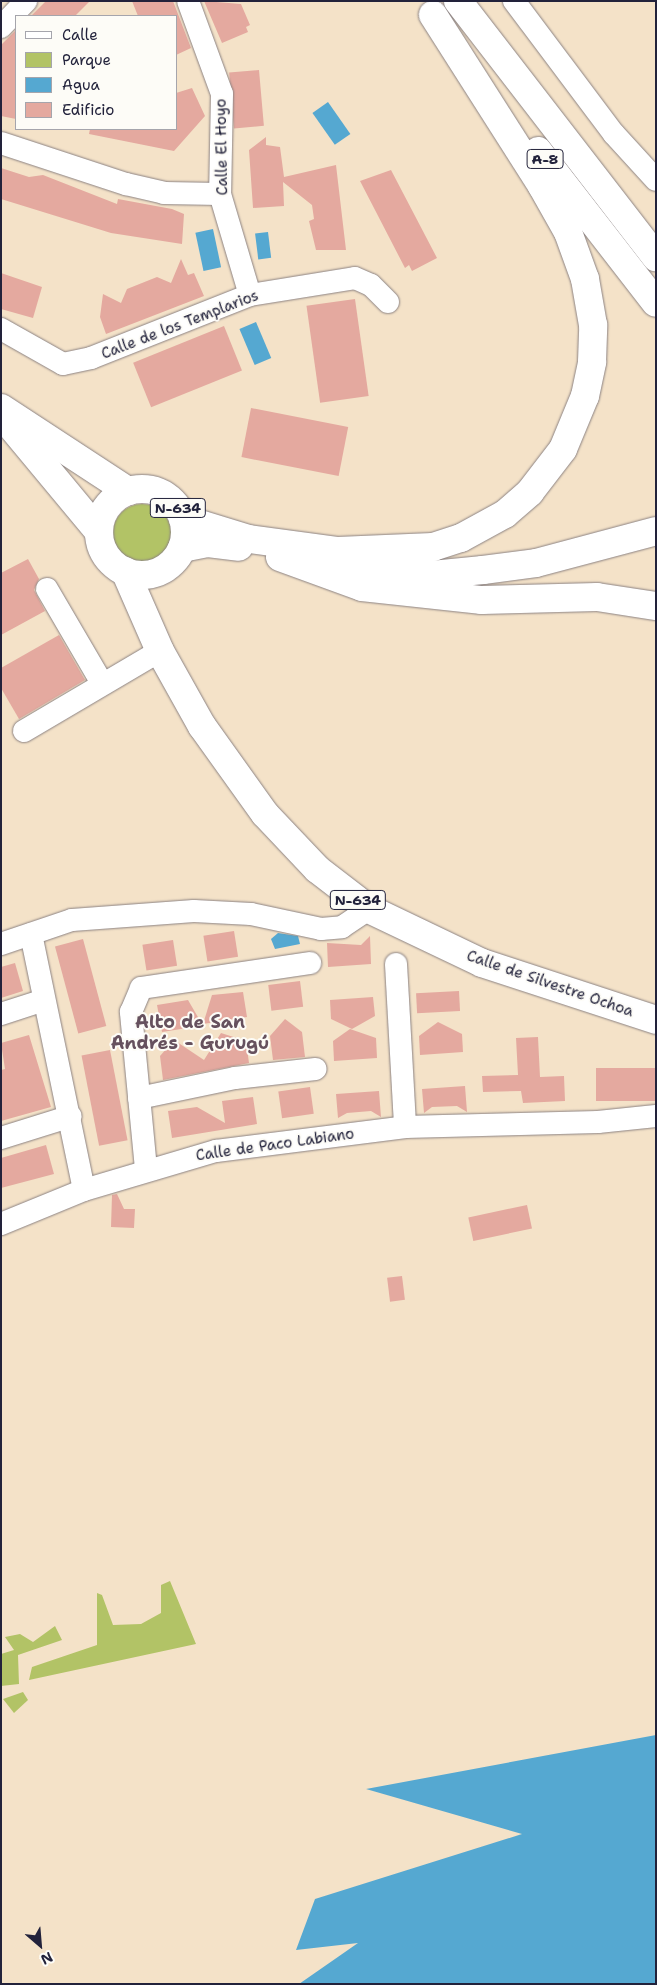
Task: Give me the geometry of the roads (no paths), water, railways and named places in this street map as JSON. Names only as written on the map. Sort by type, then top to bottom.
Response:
[{"type":"highway","name":"A-8","points":[[458,1],[656,257]]},
{"type":"highway","name":"A-8","points":[[428,8],[656,303]]},
{"type":"highway","points":[[249,539],[338,551],[405,550],[461,538],[519,503],[563,450],[575,423],[593,343],[589,299],[576,252],[542,186],[428,8]]},
{"type":"highway","name":"N-634","points":[[1,408],[128,491]]},
{"type":"highway","name":"N-634","points":[[1,416],[55,474],[99,532],[106,555],[125,571],[160,651]]},
{"type":"highway","name":"N-634","points":[[99,532],[107,507],[128,491],[142,488],[167,497],[183,519],[182,548],[163,569],[153,600],[160,651]]},
{"type":"highway","points":[[183,519],[351,567]]},
{"type":"highway","points":[[280,557],[351,567],[432,575],[536,563],[656,531]]},
{"type":"highway","points":[[182,548],[229,544],[280,557],[362,587],[482,600],[597,597],[656,606]]},
{"type":"highway","points":[[125,571],[138,574],[163,569]]},
{"type":"highway","name":"Calle de Silvestre Ochoa","points":[[160,651],[207,733],[265,814],[317,870],[369,909],[482,963],[656,1020]]},
{"type":"street","points":[[1,27],[26,1]]},
{"type":"street","name":"Calle El Hoyo","points":[[188,1],[222,94],[220,194],[250,295]]},
{"type":"street","points":[[514,1],[614,134],[656,180]]},
{"type":"street","points":[[1,143],[126,184],[164,192],[220,194]]},
{"type":"street","name":"Calle de los Templarios","points":[[1,329],[63,364],[91,358],[250,295],[355,278],[371,285],[388,302]]},
{"type":"street","points":[[47,589],[102,683]]},
{"type":"street","points":[[24,731],[102,683],[160,651]]},
{"type":"street","points":[[1,944],[72,920],[194,911],[250,914],[321,929],[342,926],[369,909]]},
{"type":"street","points":[[31,934],[44,1000],[72,1116],[84,1190]]},
{"type":"street","points":[[146,1169],[132,1012],[141,988],[310,963]]},
{"type":"street","points":[[396,964],[405,1127]]},
{"type":"street","points":[[1,1014],[44,1000]]},
{"type":"street","points":[[139,1098],[235,1078],[315,1069]]},
{"type":"street","points":[[1,1138],[72,1116]]},
{"type":"street","name":"Calle de Paco Labiano","points":[[1,1224],[84,1190],[146,1169],[216,1151],[405,1127],[598,1122],[656,1116]]},
{"type":"water","points":[[328,102],[350,134],[335,145],[312,113]]},
{"type":"water","points":[[213,229],[221,267],[204,271],[195,233]]},
{"type":"water","points":[[268,232],[271,258],[258,259],[255,234]]},
{"type":"water","points":[[256,322],[271,358],[255,365],[239,329]]},
{"type":"water","points":[[278,933],[298,936],[300,944],[275,949],[271,939]]},
{"type":"water","points":[[656,1735],[656,1984],[299,1984],[358,1943],[296,1950],[315,1899],[522,1834],[366,1789]]},
{"type":"district","name":"Alto de San Andrés - Gurugú","points":[[190,1033]]}]
